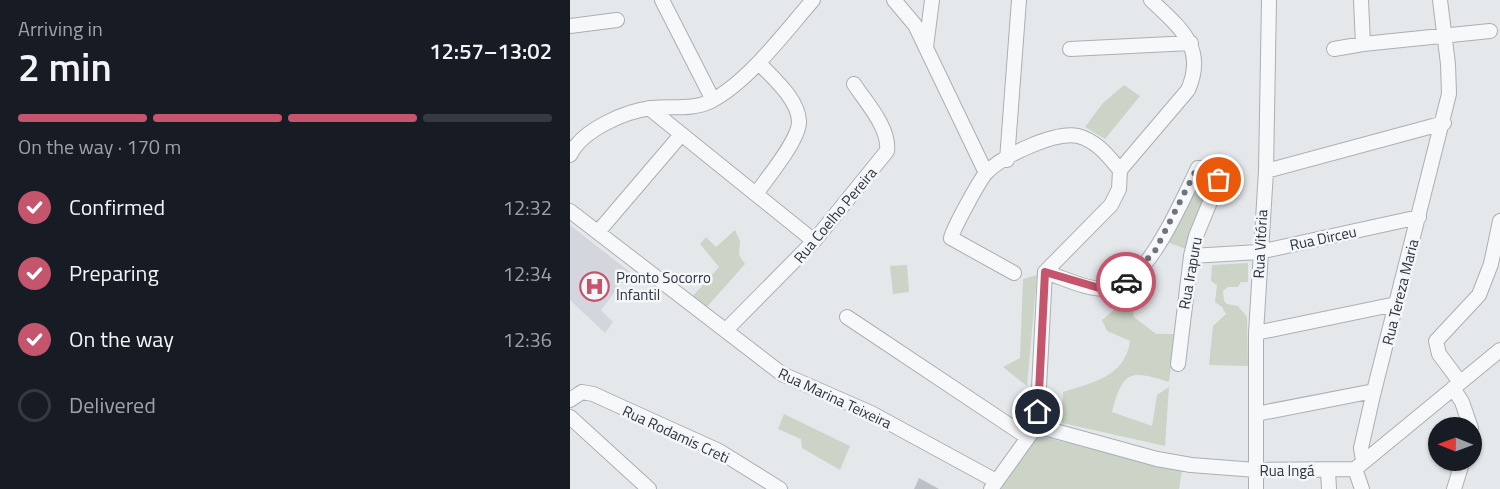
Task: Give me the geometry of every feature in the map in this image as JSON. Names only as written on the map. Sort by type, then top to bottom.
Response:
[{"type":"street","points":[[663,0],[712,100]]},
{"type":"street","points":[[570,155],[580,140],[601,128],[649,108],[687,107],[712,100],[759,63],[813,0]]},
{"type":"street","points":[[894,0],[908,14],[926,47],[986,173]]},
{"type":"street","points":[[926,47],[932,0]]},
{"type":"street","points":[[1007,160],[1019,0]]},
{"type":"street","points":[[994,485],[1037,426],[1045,272],[1111,205],[1119,189],[1120,170],[1188,90],[1194,68],[1191,43],[1185,33],[1150,0]]},
{"type":"street","name":"Rua Vitória","points":[[1256,489],[1256,333],[1259,252],[1266,171],[1269,0]]},
{"type":"street","points":[[1361,0],[1363,44]]},
{"type":"street","name":"Rua Tereza Maria","points":[[1359,465],[1374,391],[1444,123],[1449,94],[1448,64],[1440,0]]},
{"type":"street","points":[[570,26],[617,20]]},
{"type":"street","points":[[1334,50],[1363,44],[1490,31]]},
{"type":"street","points":[[1070,49],[1191,43]]},
{"type":"street","points":[[756,194],[795,136],[799,120],[794,106],[759,63]]},
{"type":"street","name":"Rua Coelho Pereira","points":[[726,330],[814,242],[887,151],[887,142],[880,124],[854,84]]},
{"type":"street","points":[[649,108],[680,136],[814,242]]},
{"type":"street","points":[[1266,171],[1444,123]]},
{"type":"street","points":[[1014,273],[951,238],[986,173],[1050,138],[1076,135],[1101,148],[1120,170]]},
{"type":"street","points":[[598,232],[680,136]]},
{"type":"street","name":"Rua Irapuru","points":[[1045,272],[1106,290],[1123,285],[1155,251],[1197,168],[1211,168],[1219,176],[1219,180],[1196,236],[1191,255],[1178,364]]},
{"type":"street","name":"Rua Marina Teixeira","points":[[570,210],[782,374],[871,413],[994,485]]},
{"type":"street","name":"Rua Dirceu","points":[[1191,255],[1259,252],[1419,217]]},
{"type":"street","points":[[1467,417],[1457,385],[1439,354],[1436,341],[1479,294],[1491,264],[1500,220]]},
{"type":"street","points":[[1256,333],[1396,304]]},
{"type":"street","points":[[847,317],[1027,437]]},
{"type":"street","points":[[1362,489],[1359,465],[1500,350]]},
{"type":"street","points":[[1256,414],[1374,391]]},
{"type":"street","name":"Rua Rodamis Creti","points":[[570,400],[582,392],[593,394],[718,451],[780,489]]},
{"type":"street","points":[[570,417],[649,489]]},
{"type":"street","name":"Rua Ingá","points":[[1037,426],[1175,463],[1256,470],[1328,470],[1359,465]]},
{"type":"street","points":[[1328,470],[1329,489]]},
{"type":"street","points":[[1454,489],[1460,471]]},
{"type":"shaded area","name":"Pronto Socorro Infantil","points":[[570,225],[630,272],[601,310],[613,322],[605,333],[570,300]]},
{"type":"green space","points":[[1124,85],[1140,96],[1105,139],[1085,127],[1103,103]]},
{"type":"green space","points":[[1200,172],[1216,177],[1186,249],[1167,242]]},
{"type":"green space","points":[[735,230],[740,241],[739,255],[745,264],[706,308],[692,297],[719,267],[700,244],[706,237],[716,247]]},
{"type":"green space","points":[[1248,263],[1248,282],[1241,282],[1238,287],[1228,287],[1223,291],[1224,301],[1227,304],[1238,306],[1247,317],[1248,366],[1209,365],[1213,326],[1226,314],[1215,302],[1217,285],[1211,281],[1212,265]]},
{"type":"green space","points":[[907,265],[909,292],[893,294],[890,266]]},
{"type":"green space","points":[[1037,275],[1027,386],[1003,367],[1020,358],[1023,279]]},
{"type":"green space","points":[[1121,304],[1132,304],[1134,317],[1156,334],[1175,334],[1169,382],[1145,376],[1130,377],[1120,388],[1112,412],[1152,426],[1157,395],[1169,387],[1165,446],[1062,423],[1063,392],[1106,376],[1122,363],[1127,353],[1130,341],[1107,331],[1102,320]]},
{"type":"green space","points":[[784,414],[850,446],[840,470],[802,448],[801,439],[778,429]]},
{"type":"green space","points":[[1035,435],[1182,470],[1179,489],[999,489]]},
{"type":"building","points":[[919,478],[939,489],[914,489]]},
{"type":"way so far","points":[[1126,282],[1141,268],[1166,234],[1197,168],[1204,166],[1211,168],[1216,171],[1219,180]]},
{"type":"place","name":"Pronto Socorro Infantil","points":[[595,286]]},
{"type":"route","points":[[1038,412],[1045,272],[1106,290],[1114,289],[1126,282]]}]
